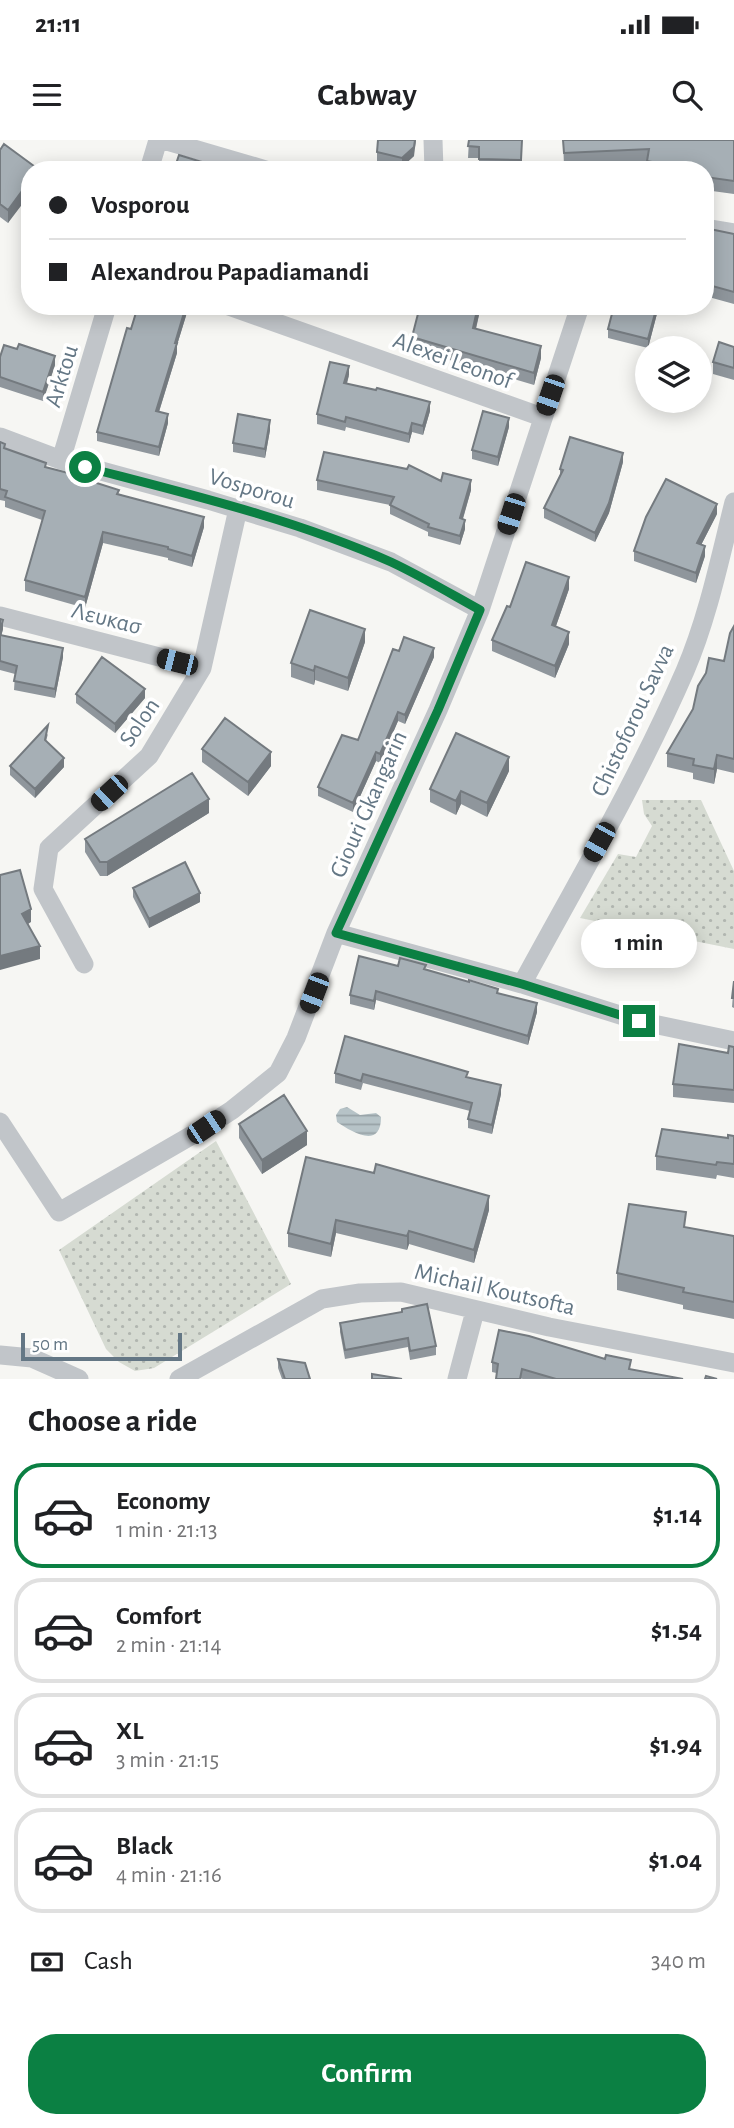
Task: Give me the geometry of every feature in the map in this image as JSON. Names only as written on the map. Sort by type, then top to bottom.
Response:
[{"type":"street","points":[[152,161],[158,140]]},
{"type":"street","points":[[163,140],[235,161]]},
{"type":"street","points":[[433,140],[434,161]]},
{"type":"street","points":[[714,230],[734,233]]},
{"type":"street","name":"Arktou","points":[[61,460],[104,315]]},
{"type":"street","name":"Alexei Leonof","points":[[254,315],[542,418]]},
{"type":"street","name":"Giouri Gkangarin","points":[[0,1122],[59,1212],[206,1127],[278,1073],[296,1038],[336,933],[438,710],[480,610],[577,315]]},
{"type":"street","name":"Vosporou","points":[[0,437],[61,460],[300,528],[391,562],[480,610]]},
{"type":"street","name":"Chistoforou Savva","points":[[522,984],[625,796],[685,670],[708,605],[734,502]]},
{"type":"street","name":"Solon","points":[[84,964],[43,889],[49,848],[149,756],[202,668],[238,509]]},
{"type":"street","name":"Λευκασ","points":[[0,616],[202,668]]},
{"type":"street","points":[[336,933],[522,984],[639,1021],[734,1041]]},
{"type":"street","name":"Michail Koutsofta","points":[[179,1379],[322,1299],[360,1293],[401,1292],[475,1311],[734,1363]]},
{"type":"street","points":[[457,1379],[475,1311]]},
{"type":"street","points":[[0,1355],[32,1358],[79,1379]]},
{"type":"shaded area","points":[[642,800],[701,800],[734,871],[734,949],[580,918],[618,854],[636,857],[652,826],[644,814]]},
{"type":"shaded area","points":[[347,1107],[360,1115],[376,1113],[381,1117],[376,1133],[365,1136],[337,1122],[336,1115],[340,1109]]},
{"type":"shaded area","points":[[216,1141],[291,1284],[154,1368],[135,1371],[119,1362],[106,1349],[59,1250]]},
{"type":"building","points":[[378,140],[415,140],[414,147],[402,158],[377,152]]},
{"type":"building","points":[[469,140],[522,140],[521,160],[479,159],[479,147],[468,146]]},
{"type":"building","points":[[563,140],[734,140],[734,181],[714,178],[714,161],[647,161],[649,149],[564,153]]},
{"type":"building","points":[[4,144],[27,161],[21,161],[21,192],[8,210],[0,204],[0,150]]},
{"type":"building","points":[[179,155],[199,161],[177,161]]},
{"type":"building","points":[[714,230],[734,234],[734,292],[714,286]]},
{"type":"building","points":[[135,315],[183,315],[156,411],[168,414],[159,447],[97,432],[127,328],[131,329]]},
{"type":"building","points":[[418,315],[476,315],[473,328],[541,346],[534,373],[412,337]]},
{"type":"building","points":[[612,315],[655,315],[649,336],[636,336],[608,329]]},
{"type":"building","points":[[719,342],[734,347],[734,368],[713,362]]},
{"type":"building","points":[[19,344],[55,356],[43,392],[0,377],[0,357],[4,345],[17,349]]},
{"type":"building","points":[[330,362],[349,366],[344,383],[376,390],[377,388],[430,402],[423,426],[412,423],[409,434],[346,417],[345,422],[317,414]]},
{"type":"building","points":[[483,411],[509,418],[498,457],[472,450]]},
{"type":"building","points":[[238,414],[270,420],[265,449],[233,443]]},
{"type":"building","points":[[570,437],[623,453],[609,503],[595,533],[544,508],[563,470],[560,469]]},
{"type":"building","points":[[0,442],[5,444],[4,448],[46,463],[45,467],[119,490],[117,494],[204,517],[192,556],[168,547],[103,532],[85,597],[25,580],[45,511],[5,497],[7,491],[0,489]]},
{"type":"building","points":[[324,452],[407,469],[409,465],[441,481],[443,473],[471,480],[460,518],[465,520],[460,536],[428,527],[429,524],[390,505],[394,497],[317,480]]},
{"type":"building","points":[[666,479],[717,504],[697,543],[705,546],[696,573],[634,551],[646,517]]},
{"type":"building","points":[[526,562],[569,577],[552,625],[569,632],[555,666],[492,640],[507,606],[510,607]]},
{"type":"building","points":[[310,610],[365,629],[348,678],[315,666],[314,671],[291,663]]},
{"type":"building","points":[[734,626],[734,759],[717,755],[714,769],[693,765],[694,759],[667,753],[693,709],[698,686],[706,673],[709,658],[724,661]]},
{"type":"building","points":[[0,635],[63,648],[55,689],[14,681],[17,666],[0,661]]},
{"type":"building","points":[[404,637],[434,648],[405,715],[398,712],[380,754],[376,752],[353,803],[318,787],[342,735],[358,740],[393,649],[399,651]]},
{"type":"building","points":[[102,657],[145,689],[115,724],[76,694]]},
{"type":"building","points":[[225,718],[271,752],[248,782],[202,749]]},
{"type":"building","points":[[48,725],[45,740],[64,758],[35,789],[10,766]]},
{"type":"building","points":[[456,733],[509,757],[487,803],[461,791],[456,801],[430,789]]},
{"type":"building","points":[[192,773],[209,799],[107,862],[100,862],[85,839]]},
{"type":"building","points":[[185,862],[200,893],[149,919],[133,888]]},
{"type":"building","points":[[20,870],[31,909],[22,914],[40,946],[0,956],[0,875]]},
{"type":"building","points":[[359,956],[398,966],[400,958],[426,965],[424,969],[498,989],[497,993],[537,1003],[528,1036],[376,991],[374,1001],[350,995]]},
{"type":"building","points":[[345,1036],[468,1072],[466,1077],[501,1085],[492,1125],[468,1119],[472,1103],[363,1074],[361,1081],[335,1073]]},
{"type":"building","points":[[679,1044],[728,1053],[729,1046],[734,1047],[734,1090],[673,1084]]},
{"type":"building","points":[[284,1095],[307,1131],[262,1160],[239,1124]]},
{"type":"building","points":[[662,1129],[728,1138],[728,1135],[734,1136],[734,1164],[717,1162],[716,1165],[656,1156]]},
{"type":"building","points":[[306,1157],[374,1173],[376,1164],[489,1196],[474,1250],[409,1231],[407,1236],[336,1220],[331,1244],[288,1233]]},
{"type":"building","points":[[629,1204],[686,1212],[684,1227],[734,1236],[734,1302],[683,1292],[684,1288],[617,1273]]},
{"type":"building","points":[[427,1304],[436,1346],[410,1351],[408,1338],[345,1350],[340,1323],[402,1312],[402,1309]]},
{"type":"building","points":[[499,1330],[529,1336],[605,1359],[606,1355],[631,1360],[629,1369],[683,1379],[556,1379],[522,1369],[520,1379],[496,1379],[498,1364],[492,1362]]},
{"type":"building","points":[[278,1359],[305,1363],[310,1379],[285,1379]]},
{"type":"building","points":[[372,1374],[402,1379],[372,1379]]},
{"type":"route","points":[[85,467],[300,528],[391,562],[480,610],[438,710],[336,933],[522,984],[639,1021]]}]
